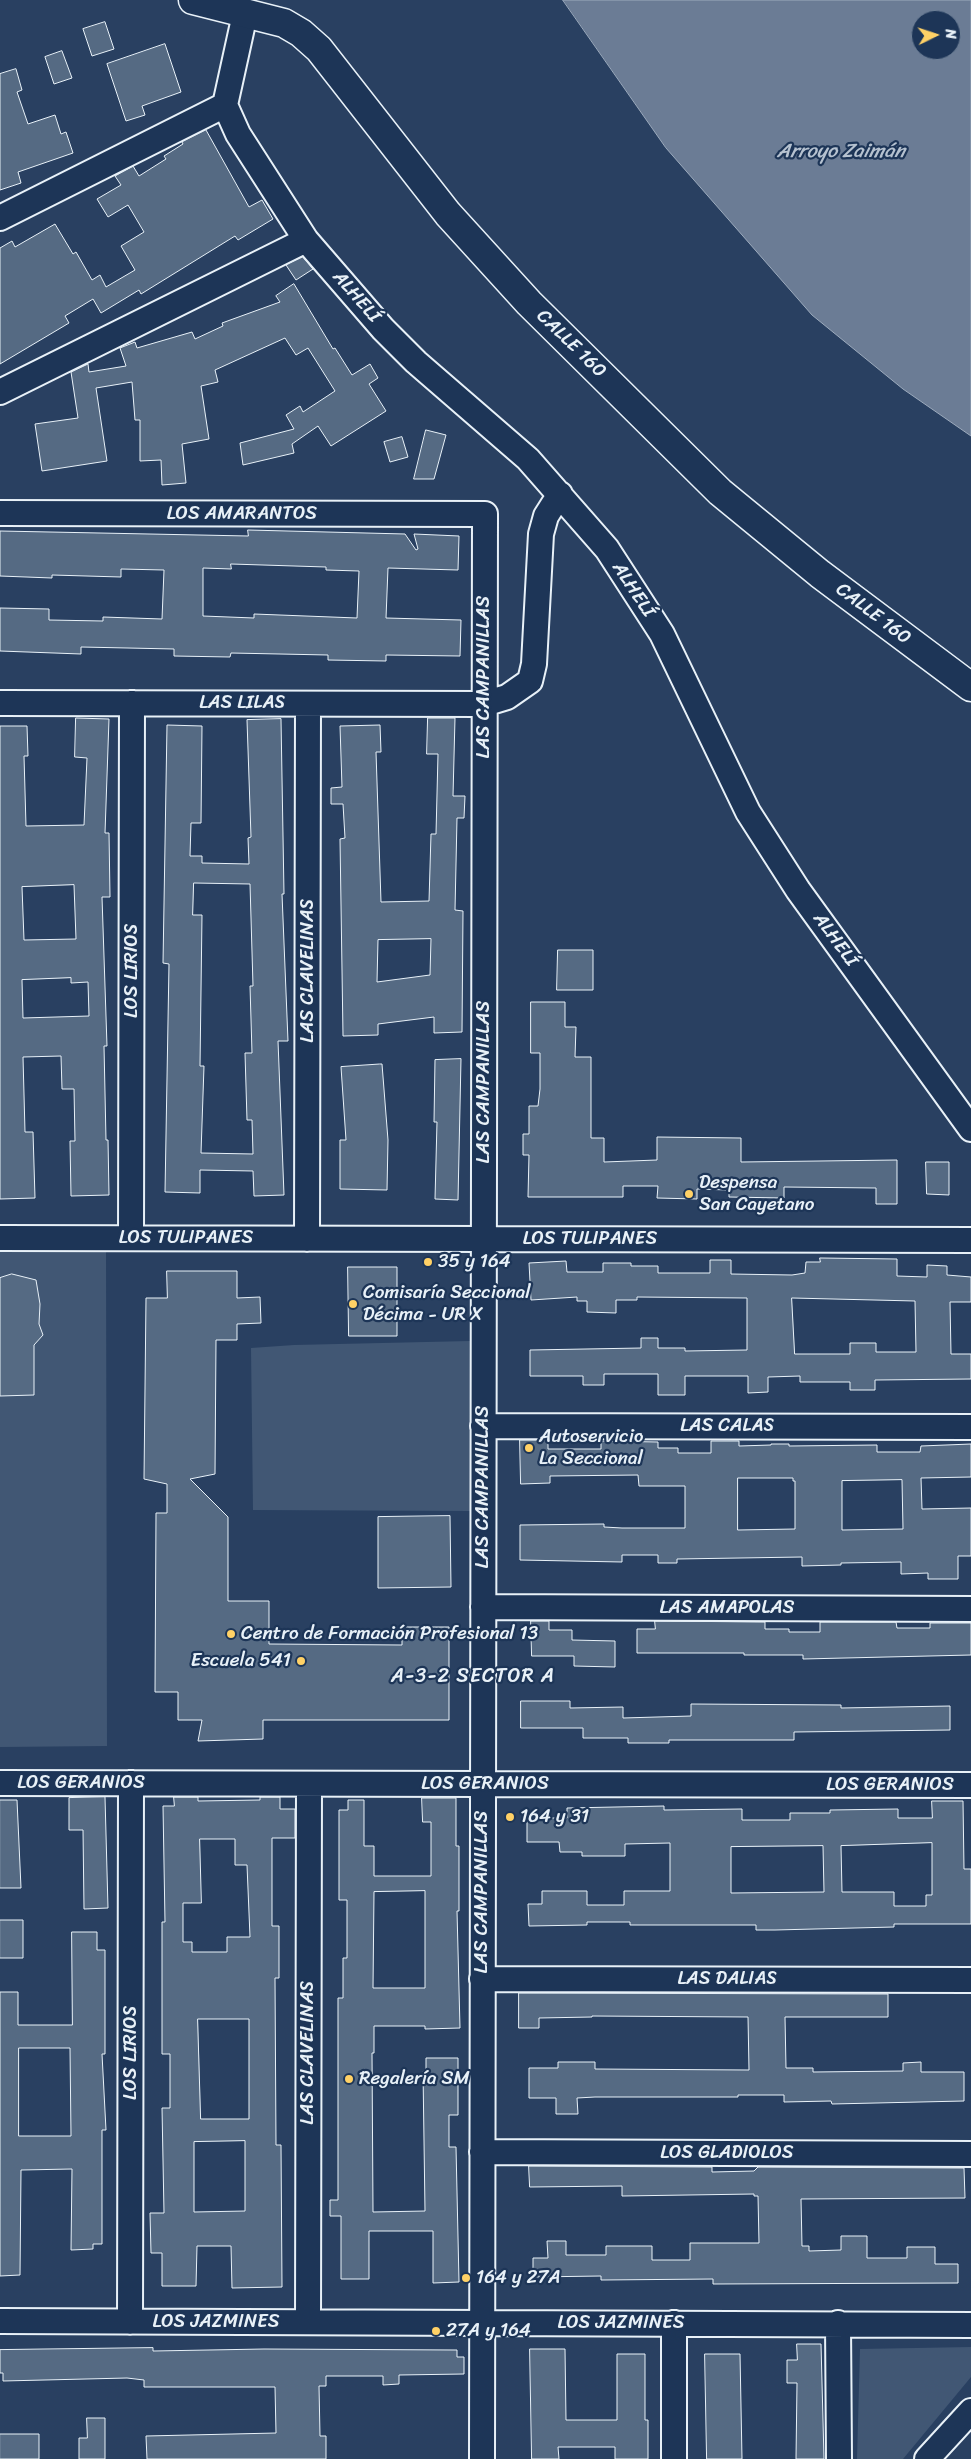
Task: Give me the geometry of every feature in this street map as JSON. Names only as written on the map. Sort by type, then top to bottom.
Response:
[{"type":"main road","name":"CALLE 160","points":[[192,0],[284,23],[301,33],[319,49],[448,214],[529,303],[720,492],[820,574],[971,687]]},
{"type":"street","points":[[0,218],[225,105],[245,14]]},
{"type":"street","name":"ALHELÍ","points":[[225,105],[238,134],[306,240],[383,329],[416,362],[528,459],[607,549],[662,634],[748,812],[798,890],[971,1129]]},
{"type":"street","points":[[0,392],[306,240]]},
{"type":"street","name":"LAS LILAS","points":[[0,703],[484,704],[507,697],[530,682],[534,664],[541,534],[546,516],[560,494]]},
{"type":"street","name":"LOS AMARANTOS","points":[[0,513],[485,514]]},
{"type":"street","name":"LAS CAMPANILLAS","points":[[482,2459],[485,514]]},
{"type":"street","name":"LOS LIRIOS","points":[[131,1238],[132,703]]},
{"type":"street","name":"LAS CLAVELINAS","points":[[308,704],[308,1239]]},
{"type":"street","name":"LOS TULIPANES","points":[[0,1238],[971,1240]]},
{"type":"street","name":"LAS CALAS","points":[[483,1426],[971,1427]]},
{"type":"street","name":"LAS AMAPOLAS","points":[[483,1607],[971,1608]]},
{"type":"street","name":"LOS GERANIOS","points":[[0,1783],[971,1786]]},
{"type":"street","name":"LOS LIRIOS","points":[[130,2322],[131,1784]]},
{"type":"street","name":"LAS CLAVELINAS","points":[[308,2322],[309,1784]]},
{"type":"street","name":"LAS DALIAS","points":[[482,1979],[971,1980]]},
{"type":"street","name":"LOS GLADIOLOS","points":[[482,2152],[971,2154]]},
{"type":"street","name":"LOS JAZMINES","points":[[0,2321],[971,2325]]},
{"type":"street","points":[[674,2323],[674,2459]]},
{"type":"street","points":[[838,2323],[839,2459]]},
{"type":"street","points":[[927,2459],[971,2411]]},
{"type":"shaded area","points":[[0,1242],[106,1242],[107,1746],[0,1747]]},
{"type":"shaded area","points":[[470,1341],[471,1511],[253,1510],[251,1348],[294,1345]]},
{"type":"shaded area","points":[[971,2347],[971,2377],[903,2459],[857,2459],[860,2349]]},
{"type":"water","name":"Arroyo Zaimán","points":[[563,0],[971,0],[971,436],[903,389],[812,315],[666,148]]},
{"type":"building","points":[[105,22],[114,49],[92,56],[83,29]]},
{"type":"building","points":[[165,44],[181,92],[142,106],[145,115],[126,121],[107,64]]},
{"type":"building","points":[[62,51],[72,78],[54,84],[45,57]]},
{"type":"building","points":[[16,69],[22,90],[17,92],[28,124],[55,115],[61,134],[66,132],[73,153],[18,172],[21,183],[0,190],[0,74]]},
{"type":"building","points":[[206,130],[249,207],[262,200],[273,219],[238,240],[235,236],[141,294],[139,290],[101,313],[93,299],[65,316],[69,323],[0,364],[0,248],[12,241],[15,247],[55,224],[73,254],[76,252],[92,280],[100,275],[106,287],[135,270],[121,246],[144,232],[128,205],[108,217],[97,199],[121,185],[115,176],[133,166],[139,176],[166,159],[164,156],[183,144],[182,142]]},
{"type":"building","points":[[303,257],[313,269],[296,280],[286,265]]},
{"type":"building","points":[[294,284],[333,349],[335,348],[352,375],[370,364],[378,378],[369,384],[386,411],[331,446],[318,426],[292,444],[294,453],[243,465],[240,443],[294,429],[286,415],[300,406],[303,412],[335,391],[308,348],[296,355],[285,338],[215,370],[218,382],[201,386],[209,439],[182,444],[186,483],[162,485],[161,460],[140,461],[140,420],[135,420],[132,382],[96,388],[107,461],[42,471],[35,424],[78,418],[71,372],[88,364],[89,372],[126,366],[120,348],[135,342],[137,348],[192,332],[195,339],[223,326],[222,323],[280,302],[276,296]]},
{"type":"building","points":[[426,430],[446,435],[434,479],[414,479]]},
{"type":"building","points":[[402,437],[408,457],[390,462],[384,442]]},
{"type":"building","points":[[248,530],[405,534],[416,550],[418,549],[414,534],[459,536],[458,570],[388,568],[386,618],[461,620],[460,656],[386,655],[386,661],[328,660],[328,655],[231,653],[230,657],[174,656],[174,649],[81,647],[81,654],[0,651],[0,608],[49,609],[49,620],[103,621],[103,617],[162,619],[164,570],[121,569],[121,577],[52,575],[52,578],[0,576],[0,531],[248,536]],"holes":[[[231,564],[326,567],[326,570],[359,571],[357,618],[254,614],[254,618],[203,616],[203,568],[231,569]]]},
{"type":"building","points":[[76,718],[109,719],[105,833],[109,833],[110,897],[102,897],[107,1046],[104,1046],[106,1140],[108,1140],[109,1195],[71,1196],[70,1141],[75,1141],[74,1089],[62,1089],[61,1056],[23,1057],[25,1132],[33,1132],[35,1198],[0,1199],[0,726],[27,726],[28,756],[24,756],[26,826],[84,825],[87,758],[75,757]],"holes":[[[74,885],[76,939],[24,940],[22,887]],[[71,978],[71,983],[88,982],[89,1016],[23,1018],[22,980]]]},
{"type":"building","points":[[428,718],[455,718],[453,796],[465,796],[464,818],[457,818],[455,910],[463,911],[462,1032],[434,1033],[434,1017],[378,1024],[378,1035],[343,1036],[340,839],[345,838],[343,804],[331,804],[331,788],[342,787],[340,726],[380,725],[381,752],[376,752],[381,902],[429,901],[431,834],[436,834],[438,754],[427,754]],"holes":[[[431,939],[430,975],[377,982],[378,940]]]},
{"type":"building","points":[[281,719],[284,894],[282,894],[288,1041],[278,1041],[284,1195],[254,1196],[253,1171],[200,1170],[200,1193],[165,1192],[169,964],[163,963],[167,725],[202,726],[201,823],[191,823],[190,856],[202,856],[202,863],[249,864],[248,838],[251,837],[247,720]],"holes":[[[194,883],[250,884],[253,986],[250,986],[252,1053],[245,1053],[247,1120],[252,1120],[253,1154],[201,1153],[204,1066],[200,1066],[202,915],[193,915]]]},
{"type":"building","points":[[558,950],[593,950],[593,990],[557,990]]},
{"type":"building","points":[[531,1002],[565,1002],[565,1027],[576,1027],[575,1057],[591,1057],[591,1138],[604,1138],[604,1162],[657,1160],[657,1137],[741,1138],[741,1162],[897,1160],[897,1204],[876,1204],[876,1188],[784,1187],[784,1198],[729,1197],[729,1190],[697,1189],[697,1199],[657,1198],[658,1186],[623,1186],[623,1197],[528,1197],[529,1155],[523,1155],[523,1134],[529,1134],[529,1106],[538,1106],[540,1089],[540,1053],[531,1053]]},
{"type":"building","points":[[461,1059],[458,1200],[435,1199],[437,1122],[434,1122],[435,1060]]},
{"type":"building","points":[[382,1064],[388,1140],[387,1190],[340,1189],[340,1140],[346,1140],[341,1067]]},
{"type":"building","points":[[926,1162],[949,1162],[949,1195],[927,1194]]},
{"type":"building","points":[[820,1258],[897,1259],[897,1276],[927,1277],[927,1265],[947,1266],[947,1275],[971,1277],[971,1302],[950,1302],[951,1354],[971,1354],[971,1379],[875,1380],[875,1390],[850,1390],[850,1382],[800,1382],[800,1376],[768,1377],[768,1392],[748,1393],[748,1376],[685,1376],[685,1395],[658,1395],[658,1374],[604,1374],[604,1385],[583,1385],[583,1376],[530,1376],[530,1350],[641,1348],[641,1338],[658,1338],[658,1348],[685,1348],[685,1351],[747,1350],[747,1298],[637,1297],[637,1300],[616,1300],[616,1313],[587,1312],[587,1301],[577,1301],[577,1297],[531,1300],[529,1263],[566,1261],[567,1272],[603,1272],[603,1263],[631,1263],[631,1266],[658,1266],[658,1273],[710,1273],[710,1260],[731,1260],[731,1274],[792,1275],[805,1273],[806,1262],[820,1262]],"holes":[[[792,1298],[915,1301],[916,1352],[876,1352],[876,1343],[850,1343],[850,1354],[795,1354]]]},
{"type":"building","points":[[348,1267],[397,1267],[397,1336],[349,1336]]},
{"type":"building","points":[[167,1271],[237,1271],[237,1298],[260,1297],[261,1323],[237,1324],[237,1340],[216,1340],[215,1474],[190,1479],[228,1517],[228,1601],[269,1601],[269,1644],[402,1645],[402,1627],[449,1627],[449,1720],[263,1720],[263,1739],[198,1741],[202,1720],[178,1720],[178,1692],[155,1692],[156,1513],[167,1513],[167,1484],[144,1479],[146,1298],[167,1298]]},
{"type":"building","points":[[12,1274],[36,1280],[40,1304],[39,1324],[43,1335],[34,1345],[34,1395],[0,1396],[0,1278]]},
{"type":"building","points":[[520,1440],[548,1440],[548,1449],[601,1449],[601,1441],[658,1442],[658,1448],[678,1448],[678,1453],[711,1453],[711,1441],[739,1441],[739,1446],[771,1444],[789,1444],[789,1446],[877,1445],[877,1452],[920,1452],[921,1446],[971,1444],[971,1477],[921,1478],[922,1509],[971,1508],[971,1556],[958,1556],[958,1579],[928,1579],[928,1573],[901,1574],[901,1562],[802,1566],[802,1557],[677,1559],[677,1563],[658,1563],[658,1555],[622,1555],[622,1562],[520,1560],[520,1525],[604,1524],[604,1527],[622,1528],[685,1528],[685,1486],[639,1486],[638,1475],[550,1476],[550,1483],[521,1484]],"holes":[[[738,1478],[793,1478],[793,1481],[795,1481],[795,1529],[738,1530]],[[902,1480],[903,1529],[842,1530],[842,1481]]]},
{"type":"building","points":[[450,1516],[451,1587],[378,1588],[378,1517]]},
{"type":"building","points":[[531,1621],[549,1621],[549,1630],[572,1630],[572,1640],[615,1641],[615,1667],[574,1666],[574,1656],[532,1656]]},
{"type":"building","points":[[655,1621],[765,1622],[765,1629],[789,1629],[789,1632],[820,1632],[820,1622],[896,1622],[897,1628],[930,1628],[930,1623],[971,1623],[971,1655],[803,1659],[803,1655],[637,1653],[637,1629],[655,1629]]},
{"type":"building","points":[[521,1701],[570,1701],[570,1708],[623,1707],[623,1718],[691,1716],[691,1704],[841,1705],[841,1708],[950,1706],[950,1730],[794,1732],[794,1740],[669,1740],[669,1743],[628,1743],[628,1738],[583,1738],[583,1728],[521,1728]]},
{"type":"building","points":[[105,1797],[108,1908],[84,1909],[83,1830],[69,1830],[69,1798]]},
{"type":"building","points":[[174,1797],[198,1797],[198,1801],[260,1800],[260,1797],[280,1797],[280,1809],[295,1809],[295,1838],[272,1838],[272,1926],[279,1926],[279,1978],[275,1978],[276,2145],[281,2145],[282,2287],[232,2288],[231,2246],[197,2246],[196,2286],[162,2286],[162,2253],[151,2253],[150,2213],[164,2213],[162,2108],[170,2108],[170,2054],[162,2054],[162,1922],[165,1922],[163,1806],[174,1806]],"holes":[[[200,1839],[235,1839],[235,1865],[247,1865],[250,1937],[227,1937],[227,1952],[192,1952],[192,1942],[183,1942],[183,1903],[201,1903]],[[198,2019],[249,2019],[249,2119],[201,2119]],[[245,2141],[245,2211],[194,2212],[194,2142]]]},
{"type":"building","points":[[422,1798],[456,1798],[456,1846],[459,1846],[459,1911],[457,1911],[460,2028],[425,2029],[425,2026],[374,2026],[374,2053],[372,2053],[373,2212],[425,2211],[423,2071],[426,2071],[426,2058],[458,2058],[458,2115],[449,2115],[449,2147],[456,2147],[459,2282],[433,2283],[433,2231],[369,2231],[369,2279],[341,2279],[341,2216],[330,2216],[330,2200],[338,2200],[338,1998],[343,1998],[343,1958],[347,1958],[347,1900],[339,1900],[339,1810],[348,1810],[348,1800],[364,1800],[364,1846],[374,1846],[374,1876],[431,1876],[431,1822],[423,1822]],"holes":[[[425,1891],[425,1988],[373,1988],[374,1892]]]},
{"type":"building","points":[[0,1800],[17,1800],[21,1888],[0,1888]]},
{"type":"building","points":[[932,1801],[963,1801],[964,1869],[971,1869],[971,1924],[894,1924],[894,1927],[775,1930],[756,1930],[756,1925],[630,1925],[630,1922],[587,1922],[587,1925],[529,1926],[528,1904],[542,1904],[542,1891],[587,1891],[587,1905],[624,1905],[624,1891],[670,1891],[670,1843],[625,1844],[625,1856],[582,1856],[582,1852],[560,1852],[559,1842],[527,1842],[527,1818],[567,1818],[567,1808],[664,1806],[664,1810],[742,1809],[742,1820],[790,1820],[790,1813],[830,1813],[830,1810],[898,1809],[898,1818],[932,1818]],"holes":[[[932,1843],[932,1895],[926,1895],[926,1906],[894,1906],[894,1892],[842,1892],[841,1846]],[[823,1846],[824,1892],[731,1893],[731,1847]]]},
{"type":"building","points":[[0,1920],[23,1920],[23,1958],[0,1958]]},
{"type":"building","points":[[72,1932],[97,1932],[97,1950],[105,1950],[105,2054],[102,2054],[106,2130],[102,2130],[102,2244],[93,2244],[93,2249],[71,2250],[72,2169],[21,2170],[20,2275],[0,2276],[0,1992],[18,1992],[18,2025],[72,2025]],"holes":[[[19,2048],[70,2048],[71,2136],[19,2136]]]},
{"type":"building","points":[[519,1993],[888,1994],[888,2017],[785,2017],[786,2068],[813,2068],[813,2072],[903,2071],[903,2063],[921,2062],[921,2072],[964,2072],[964,2101],[832,2104],[831,2101],[784,2102],[784,2095],[738,2095],[738,2097],[595,2097],[577,2098],[578,2114],[556,2114],[556,2098],[529,2098],[529,2068],[558,2068],[558,2062],[595,2062],[595,2069],[749,2070],[748,2017],[592,2016],[539,2018],[539,2028],[519,2028]]},
{"type":"building","points":[[529,2166],[712,2167],[712,2172],[754,2171],[758,2167],[964,2168],[965,2198],[801,2199],[802,2246],[809,2246],[809,2251],[841,2250],[841,2236],[867,2236],[867,2258],[907,2258],[907,2247],[935,2247],[935,2264],[958,2264],[958,2283],[713,2284],[713,2279],[601,2280],[601,2276],[533,2277],[533,2258],[548,2258],[547,2241],[566,2241],[566,2255],[606,2255],[606,2246],[652,2246],[652,2260],[690,2260],[690,2243],[759,2243],[758,2196],[754,2196],[754,2194],[622,2196],[622,2186],[530,2187]]},
{"type":"building","points":[[797,2344],[821,2344],[824,2459],[796,2459],[797,2383],[787,2383],[787,2360],[797,2360]]},
{"type":"building","points":[[153,2348],[153,2351],[264,2349],[457,2350],[457,2357],[464,2357],[464,2374],[399,2375],[399,2384],[383,2385],[383,2376],[326,2376],[326,2386],[319,2386],[320,2436],[326,2436],[326,2459],[147,2459],[146,2436],[276,2433],[275,2387],[144,2387],[144,2380],[127,2378],[3,2381],[3,2373],[0,2373],[0,2350]]},
{"type":"building","points":[[530,2349],[565,2349],[566,2420],[617,2420],[617,2354],[645,2354],[645,2420],[648,2420],[648,2459],[615,2459],[615,2447],[558,2447],[559,2459],[532,2459]]},
{"type":"building","points":[[705,2354],[740,2354],[742,2459],[707,2459]]},
{"type":"building","points":[[87,2418],[105,2418],[105,2459],[79,2459],[79,2438],[87,2438]]},
{"type":"building","points":[[0,2434],[39,2434],[39,2459],[0,2459]]},
{"type":"place","name":"Despensa San Cayetano","points":[[689,1194]]},
{"type":"place","name":"35 y 164","points":[[428,1262]]},
{"type":"place","name":"Comisaría Seccional Décima - UR X","points":[[353,1304]]},
{"type":"place","name":"Autoservicio La Seccional","points":[[529,1448]]},
{"type":"place","name":"Centro de Formación Profesional 13","points":[[231,1634]]},
{"type":"place","name":"Escuela 541","points":[[301,1661]]},
{"type":"place","name":"164 y 31","points":[[510,1817]]},
{"type":"place","name":"Regalería SM","points":[[349,2079]]},
{"type":"place","name":"164 y 27A","points":[[466,2278]]},
{"type":"place","name":"27A y 164","points":[[436,2331]]},
{"type":"district","name":"A-3-2 SECTOR A","points":[[473,1677]]}]
